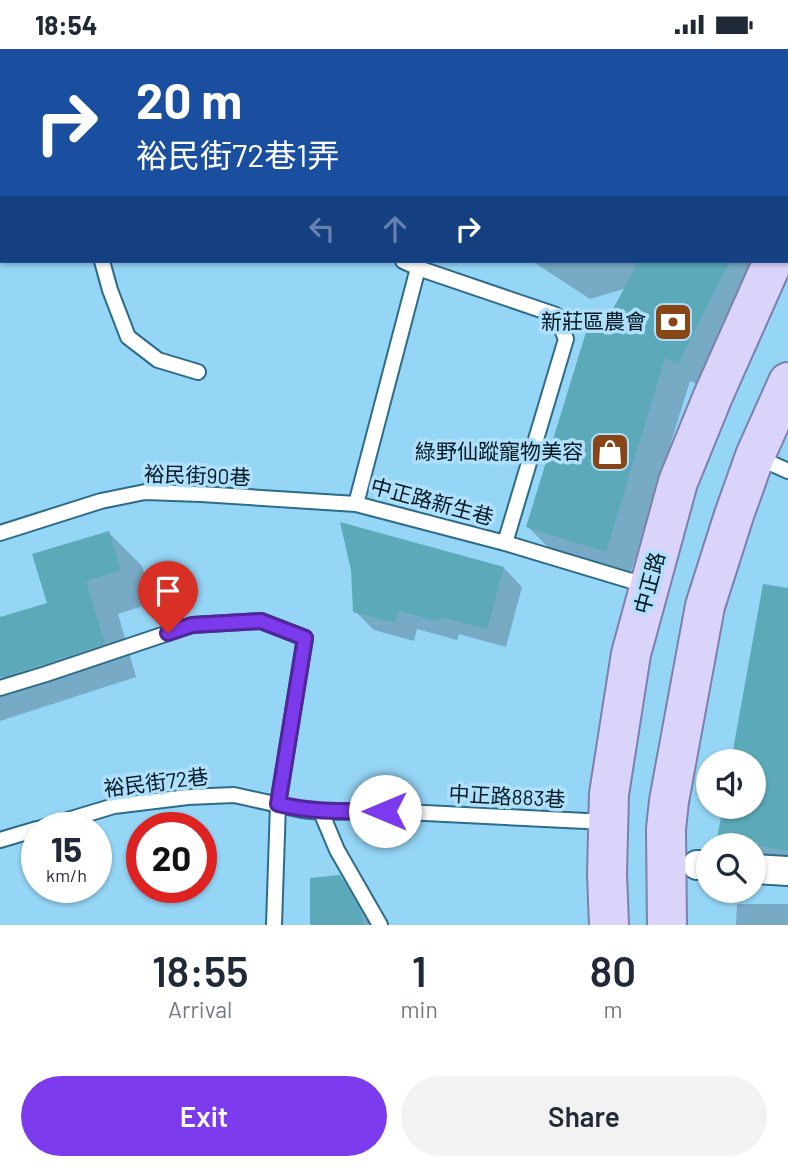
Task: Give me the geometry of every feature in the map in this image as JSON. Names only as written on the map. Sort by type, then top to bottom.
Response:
[{"type":"main road","name":"中正路","points":[[609,925],[607,823],[631,654],[678,482],[713,395],[772,263]]},
{"type":"main road","points":[[667,925],[688,852],[669,801],[705,606],[734,515],[772,463],[788,382]]},
{"type":"main road","points":[[607,823],[688,852]]},
{"type":"street","points":[[766,870],[788,871]]},
{"type":"lane","points":[[103,263],[128,337],[158,360],[198,372]]},
{"type":"lane","points":[[408,263],[556,315],[566,339],[505,543]]},
{"type":"lane","name":"中正路新生巷","points":[[418,268],[356,504],[505,543],[649,586]]},
{"type":"lane","name":"裕民街90巷","points":[[0,533],[101,501],[145,492],[356,504]]},
{"type":"lane","points":[[0,688],[192,625],[261,621],[305,638],[278,804],[274,925]]},
{"type":"lane","name":"裕民街72巷","points":[[94,812],[114,806],[188,797],[234,795],[278,804]]},
{"type":"lane","name":"中正路883巷","points":[[278,804],[321,812],[385,811],[607,823]]},
{"type":"lane","points":[[321,812],[337,850],[380,925]]},
{"type":"lane","name":"裕民街72巷","points":[[0,840],[21,834]]},
{"type":"building","points":[[638,263],[729,263],[678,364],[665,358],[606,552],[526,527],[587,329],[600,333]]},
{"type":"building","points":[[340,522],[504,567],[487,629],[440,617],[439,622],[399,611],[395,623],[353,612],[351,570]]},
{"type":"building","points":[[109,531],[121,570],[86,581],[105,644],[0,678],[0,617],[47,603],[32,554]]},
{"type":"building","points":[[763,584],[788,588],[788,851],[766,847],[766,833],[718,833],[721,819],[766,819],[766,749],[733,749]]},
{"type":"building","points":[[340,875],[359,907],[364,925],[310,925],[310,878]]},
{"type":"place","name":"新莊區農會","points":[[673,322]]},
{"type":"place","name":"綠野仙蹤寵物美容","points":[[610,452]]},
{"type":"route","points":[[168,633],[192,625],[261,621],[305,638],[278,804],[321,812],[385,811]]}]
